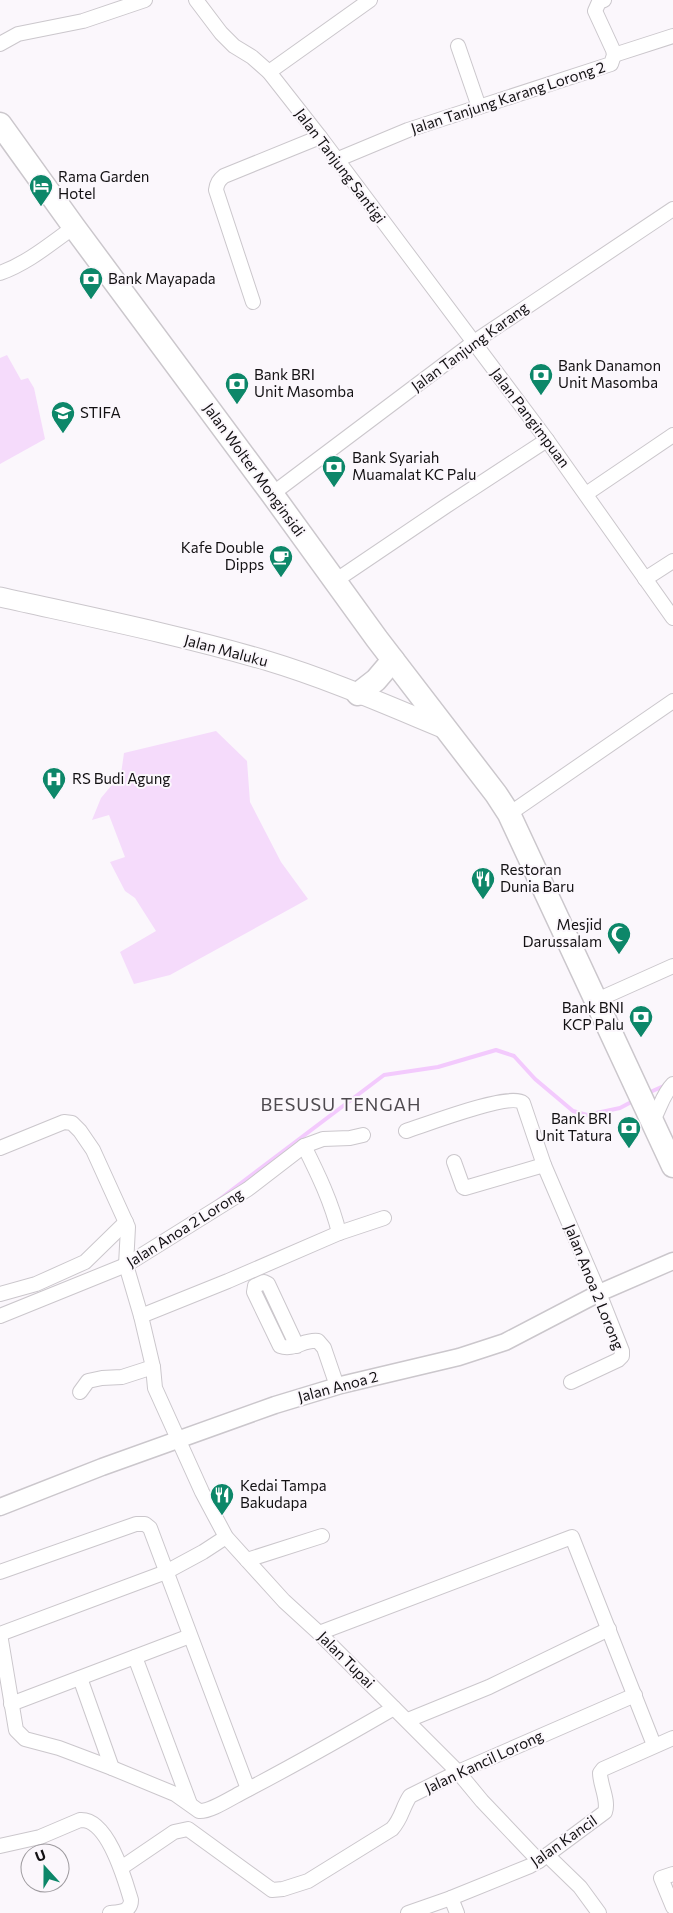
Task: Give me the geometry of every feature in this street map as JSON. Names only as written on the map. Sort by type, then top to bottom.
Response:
[{"type":"highway","name":"Jalan Wolter Monginsidi","points":[[0,124],[393,660],[496,794],[509,814],[673,1166]]},
{"type":"highway","points":[[358,694],[382,673],[393,660]]},
{"type":"main road","name":"Jalan Maluku","points":[[0,597],[125,624],[270,662],[358,694],[445,729]]},
{"type":"street","points":[[0,44],[9,37],[18,34],[83,20],[145,0]]},
{"type":"street","name":"Jalan Tanjung Santigi","points":[[196,0],[221,33],[234,46],[252,57],[268,72],[320,137],[474,342]]},
{"type":"street","points":[[268,72],[370,0]]},
{"type":"street","name":"Jalan Tanjung Karang Lorong 2","points":[[336,160],[408,130],[611,64],[614,55],[595,11],[599,2],[604,0]]},
{"type":"street","points":[[614,55],[673,36]]},
{"type":"street","points":[[458,46],[479,107]]},
{"type":"street","points":[[253,302],[219,199],[217,184],[224,176],[320,137]]},
{"type":"street","name":"Jalan Tanjung Karang","points":[[272,494],[474,342],[673,209]]},
{"type":"street","points":[[0,273],[36,255],[74,227]]},
{"type":"street","name":"Jalan Pangimpuan","points":[[474,342],[586,494],[673,618]]},
{"type":"street","points":[[586,494],[673,435]]},
{"type":"street","points":[[335,581],[547,440]]},
{"type":"street","points":[[645,579],[673,561]]},
{"type":"street","points":[[509,814],[673,701]]},
{"type":"street","points":[[597,1000],[673,966]]},
{"type":"street","points":[[650,1119],[659,1111],[664,1094],[673,1084]]},
{"type":"street","name":"Jalan Anoa 2 Lorong","points":[[406,1131],[480,1106],[519,1100],[523,1103],[544,1165],[620,1344],[622,1356],[618,1360],[571,1382]]},
{"type":"street","points":[[0,1148],[64,1122],[72,1123],[93,1150],[127,1225],[85,1262],[36,1284],[0,1294]]},
{"type":"street","name":"Jalan Anoa 2 Lorong","points":[[0,1316],[126,1265],[248,1189],[304,1146],[323,1139],[350,1138],[363,1135]]},
{"type":"street","points":[[304,1146],[317,1172],[335,1217],[339,1233]]},
{"type":"street","points":[[454,1162],[458,1179],[462,1187],[465,1188],[499,1180],[544,1165]]},
{"type":"street","points":[[141,1316],[339,1233],[384,1218]]},
{"type":"street","name":"Jalan Tupai","points":[[127,1225],[126,1265],[141,1316],[153,1367],[155,1388],[214,1517],[226,1537],[284,1601],[320,1633],[408,1720],[458,1772],[482,1801],[543,1858],[580,1887],[599,1913]]},
{"type":"street","name":"Jalan Anoa 2","points":[[0,1507],[275,1405],[337,1386],[459,1357],[505,1342],[599,1292],[673,1261]]},
{"type":"street","points":[[297,1346],[311,1340],[321,1343],[337,1386]]},
{"type":"street","points":[[80,1392],[88,1381],[122,1377],[153,1367]]},
{"type":"street","points":[[0,1572],[142,1524],[150,1528],[248,1789]]},
{"type":"street","points":[[248,1560],[322,1536]]},
{"type":"street","points":[[226,1537],[166,1572],[0,1634],[16,1730],[22,1737],[112,1768],[175,1794],[197,1810],[203,1811],[312,1755],[394,1708]]},
{"type":"street","points":[[320,1633],[572,1537],[654,1745]]},
{"type":"street","points":[[408,1720],[489,1686],[609,1630]]},
{"type":"street","points":[[11,1704],[190,1636]]},
{"type":"street","points":[[135,1657],[190,1804]]},
{"type":"street","points":[[80,1678],[112,1768]]},
{"type":"street","name":"Jalan Kancil Lorong","points":[[121,1868],[174,1832],[180,1829],[188,1829],[272,1890],[283,1889],[308,1881],[392,1829],[400,1821],[405,1803],[410,1796],[458,1772],[635,1694]]},
{"type":"street","name":"Jalan Kancil","points":[[408,1913],[451,1898],[543,1858],[605,1812],[607,1807],[600,1780],[600,1773],[603,1770],[654,1745],[673,1738]]},
{"type":"street","points":[[0,1846],[40,1837],[83,1820],[95,1826],[112,1846],[131,1900],[131,1904],[124,1911],[110,1913]]},
{"type":"street","points":[[673,1874],[661,1878],[673,1907]]},
{"type":"street","points":[[451,1898],[458,1913]]},
{"type":"shaded area","points":[[7,355],[21,380],[28,378],[34,388],[45,439],[0,464],[0,358]]},
{"type":"shaded area","points":[[216,731],[247,761],[250,802],[281,862],[308,899],[170,975],[134,984],[120,952],[156,931],[135,898],[125,891],[110,862],[125,857],[109,815],[92,820],[101,798],[121,774],[124,753]]},
{"type":"waterway","points":[[216,1202],[384,1075],[438,1067],[496,1050],[514,1056],[535,1079],[573,1111],[587,1115],[620,1108],[635,1100]]},
{"type":"waterway","points":[[648,1093],[666,1085]]},
{"type":"place","name":"Rama Garden Hotel","points":[[41,207]]},
{"type":"place","name":"Bank Mayapada","points":[[91,300]]},
{"type":"place","name":"Bank Danamon Unit Masomba","points":[[541,396]]},
{"type":"place","name":"Bank BRI Unit Masomba","points":[[237,405]]},
{"type":"place","name":"STIFA","points":[[63,434]]},
{"type":"place","name":"Bank Syariah Muamalat KC Palu","points":[[334,488]]},
{"type":"place","name":"Kafe Double Dipps","points":[[281,578]]},
{"type":"place","name":"RS Budi Agung","points":[[54,800]]},
{"type":"place","name":"Restoran Dunia Baru","points":[[483,900]]},
{"type":"place","name":"Mesjid Darussalam","points":[[619,955]]},
{"type":"place","name":"Bank BNI KCP Palu","points":[[641,1038]]},
{"type":"place","name":"Bank BRI Unit Tatura","points":[[629,1149]]},
{"type":"place","name":"Kedai Tampa Bakudapa","points":[[222,1516]]},
{"type":"district","name":"BESUSU TENGAH","points":[[341,1105]]}]
